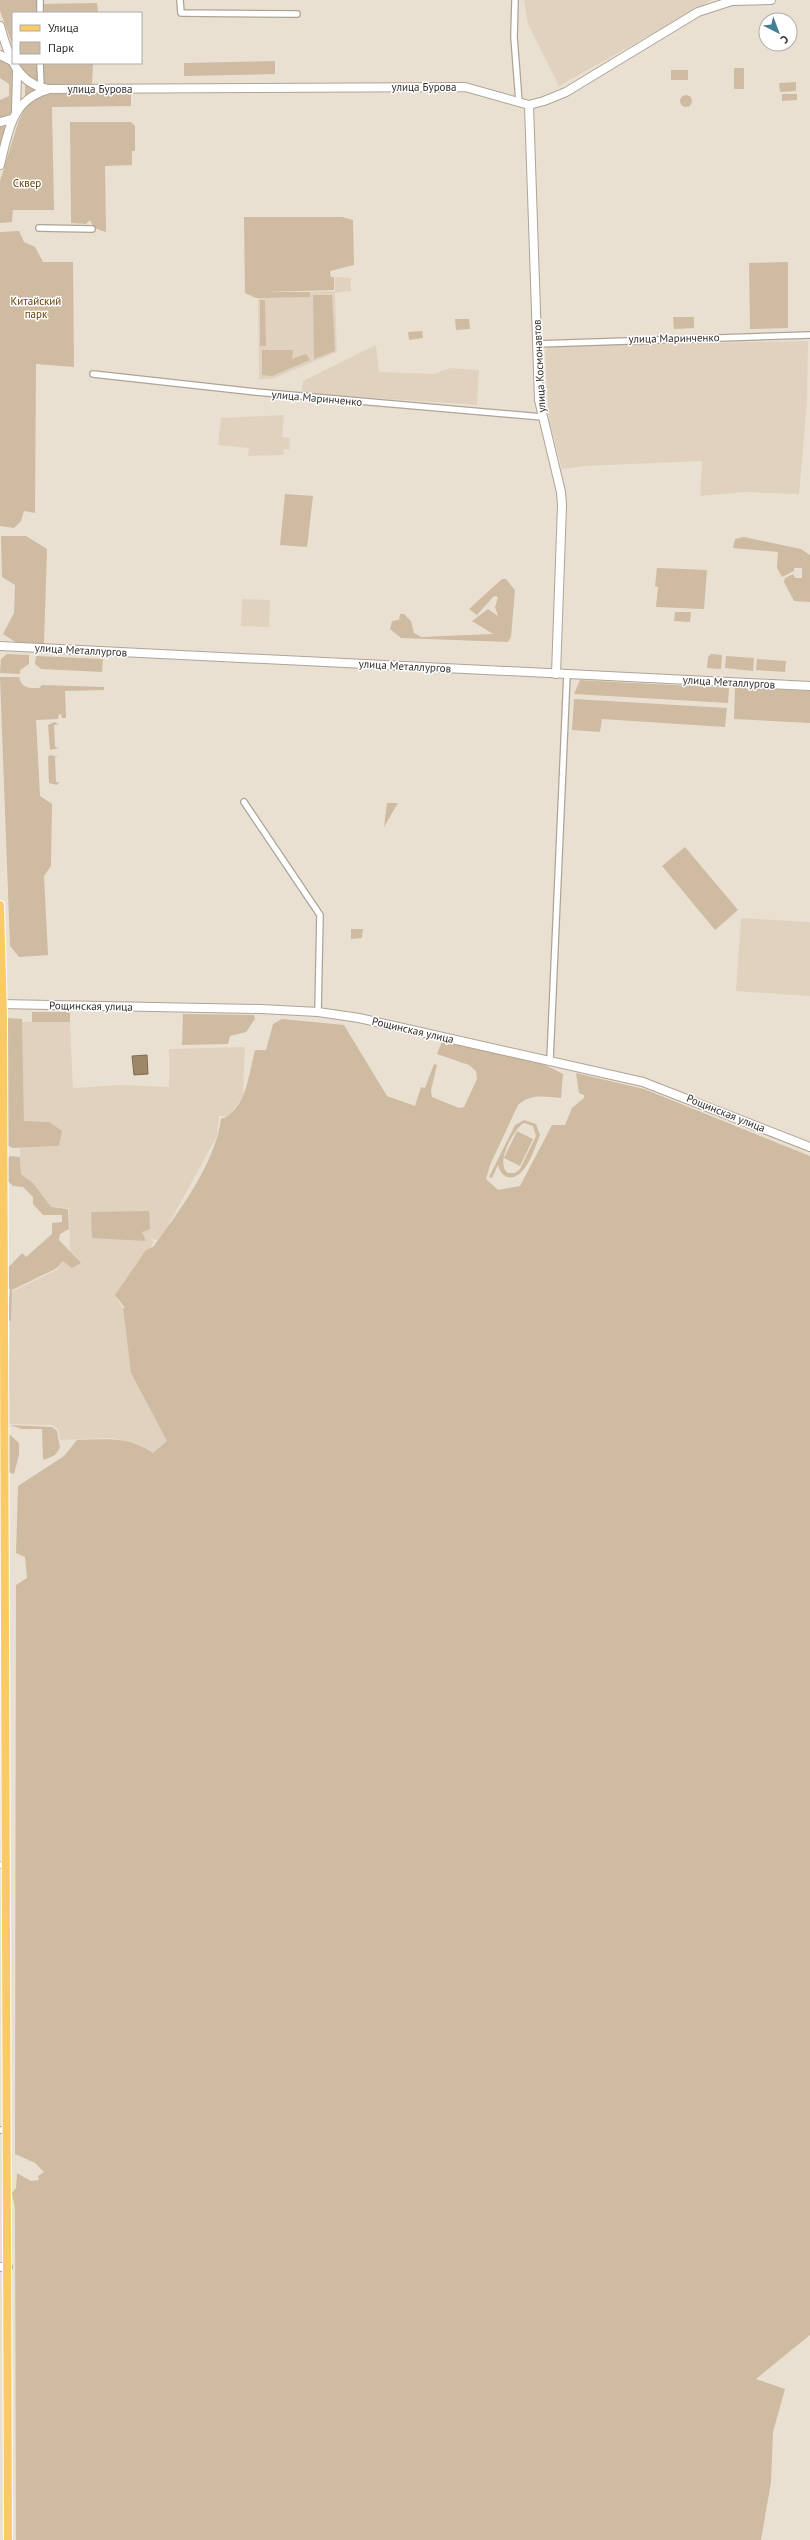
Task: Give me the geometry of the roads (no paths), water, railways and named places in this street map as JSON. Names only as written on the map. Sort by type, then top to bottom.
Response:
[{"type":"main road","points":[[529,105],[566,92],[698,12],[732,1],[771,0]]},
{"type":"main road","points":[[0,26],[12,61]]},
{"type":"main road","points":[[0,55],[12,61]]},
{"type":"main road","points":[[0,165],[12,119],[16,110],[17,72],[13,64]]},
{"type":"main road","points":[[16,110],[30,97],[44,89],[17,72]]},
{"type":"main road","name":"улица Бурова","points":[[44,89],[465,87],[529,105]]},
{"type":"main road","name":"улица Космонавтов","points":[[529,105],[537,344],[542,417],[561,492],[562,505],[556,674]]},
{"type":"main road","points":[[0,122],[12,119]]},
{"type":"main road","name":"улица Металлургов","points":[[0,646],[810,686]]},
{"type":"main road","points":[[0,904],[4,2267],[3,2540]]},
{"type":"main road","name":"Рощинская улица","points":[[1,1004],[318,1012],[359,1018],[550,1060],[662,1088],[810,1147]]},
{"type":"main road","points":[[0,1647],[2,1708],[1,2130],[8,2540]]},
{"type":"street","points":[[40,0],[40,12]]},
{"type":"street","points":[[180,0],[181,13],[297,14]]},
{"type":"street","points":[[515,0],[514,37],[519,102]]},
{"type":"street","points":[[40,64],[44,89]]},
{"type":"street","points":[[39,228],[92,229]]},
{"type":"street","name":"улица Маринченко","points":[[537,344],[810,334]]},
{"type":"street","name":"улица Маринченко","points":[[93,374],[263,393],[542,417]]},
{"type":"street","points":[[550,1060],[567,674]]},
{"type":"street","points":[[244,802],[320,915],[318,1012]]},
{"type":"park label","name":"Сквер","points":[[27,183]]},
{"type":"park label","name":"Китайский парк","points":[[36,307]]}]
